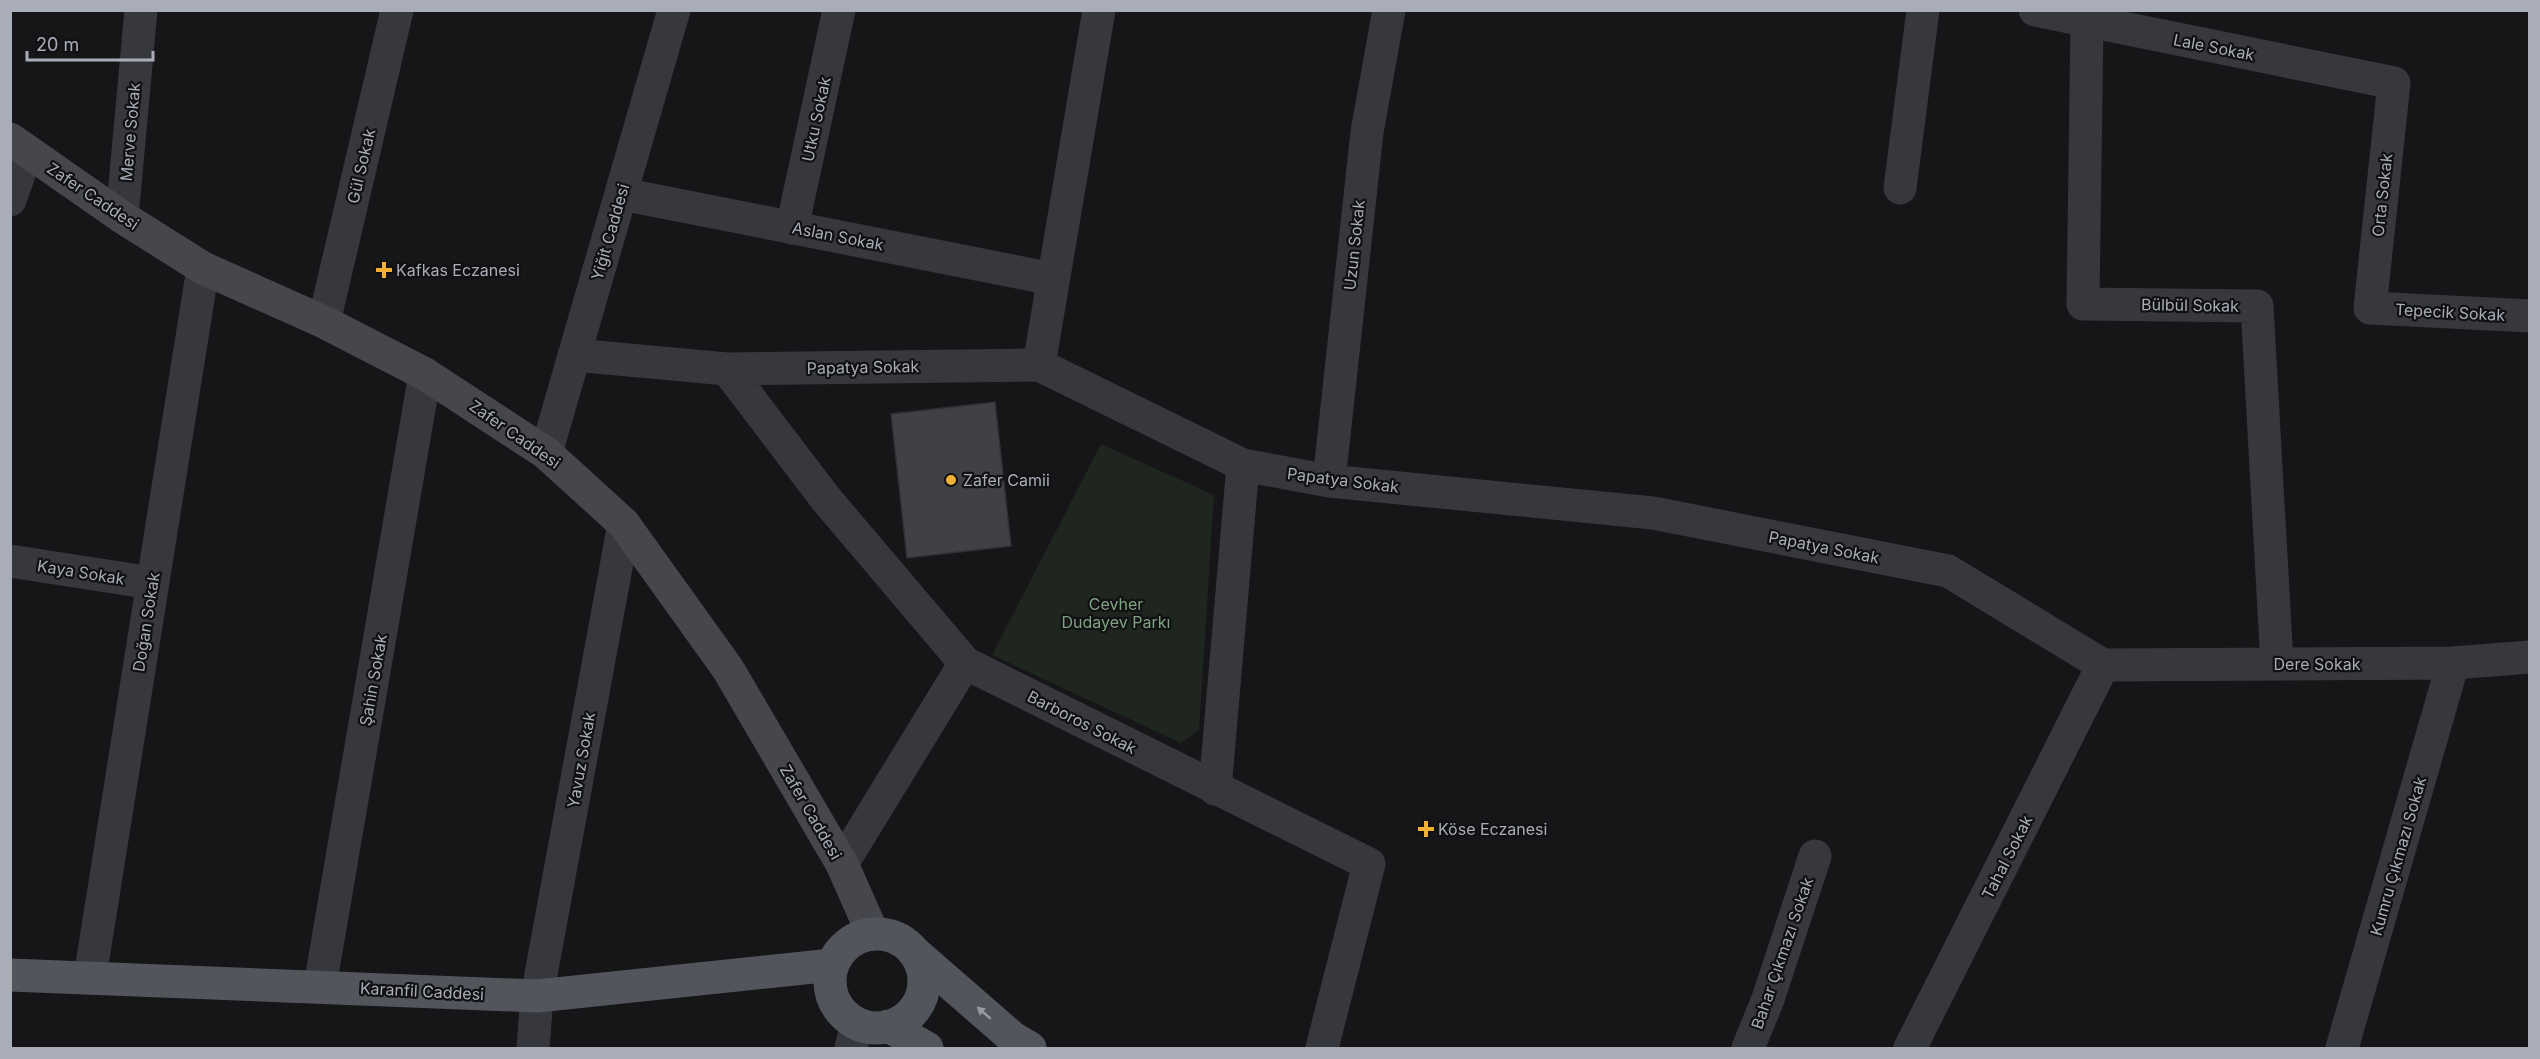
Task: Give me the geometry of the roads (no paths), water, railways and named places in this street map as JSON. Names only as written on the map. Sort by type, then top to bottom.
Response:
[{"type":"main road","name":"Zafer Caddesi","points":[[19,145],[123,217],[203,268],[324,322],[426,374],[546,453],[624,525],[728,669],[842,864],[873,934]]},
{"type":"main road","points":[[927,1048],[865,1033],[845,1016],[834,999],[830,979],[832,965],[848,944],[873,934],[894,938],[913,950],[1013,1038],[1030,1048]]},
{"type":"main road","points":[[865,1033],[903,1020],[914,1010],[922,995],[922,972],[913,950]]},
{"type":"main road","name":"Karanfil Caddesi","points":[[10,975],[537,996],[832,965]]},
{"type":"street","name":"Merve Sokak","points":[[123,217],[141,10]]},
{"type":"street","name":"Gül Sokak","points":[[324,322],[397,10]]},
{"type":"street","name":"Yiğit Caddesi","points":[[546,453],[674,10]]},
{"type":"street","name":"Utku Sokak","points":[[792,228],[839,10]]},
{"type":"street","points":[[1039,365],[1099,10]]},
{"type":"street","name":"Uzun Sokak","points":[[1329,481],[1366,132],[1389,10]]},
{"type":"street","points":[[1900,188],[1923,10]]},
{"type":"street","name":"Lale Sokak","points":[[2035,10],[2394,82]]},
{"type":"street","name":"Bülbül Sokak","points":[[2087,21],[2083,304],[2257,306],[2277,664]]},
{"type":"street","name":"Orta Sokak","points":[[2370,308],[2394,82]]},
{"type":"street","points":[[10,200],[19,145]]},
{"type":"street","name":"Aslan Sokak","points":[[622,194],[1053,279]]},
{"type":"street","name":"Doğan Sokak","points":[[90,977],[203,268]]},
{"type":"street","name":"Tepecik Sokak","points":[[2370,308],[2529,316]]},
{"type":"street","name":"Papatya Sokak","points":[[574,355],[727,369],[1039,365],[1243,465],[1329,481],[1653,513],[1948,571],[2103,665]]},
{"type":"street","name":"Barboros Sokak","points":[[727,369],[826,499],[965,663],[1369,864],[1322,1048]]},
{"type":"street","name":"Şahin Sokak","points":[[320,986],[426,374]]},
{"type":"street","points":[[1215,789],[1243,465]]},
{"type":"street","name":"Yavuz Sokak","points":[[533,1048],[537,996],[624,525]]},
{"type":"street","name":"Kaya Sokak","points":[[10,561],[152,583]]},
{"type":"street","name":"Dere Sokak","points":[[2103,665],[2453,663],[2529,657]]},
{"type":"street","points":[[842,864],[965,663]]},
{"type":"street","name":"Kumru Çıkmazı Sokak","points":[[2342,1048],[2453,663]]},
{"type":"street","name":"Tahal Sokak","points":[[1910,1048],[2103,665]]},
{"type":"street","name":"Bahar Çıkmazı Sokak","points":[[1748,1048],[1768,999],[1815,856]]},
{"type":"place","name":"Kafkas Eczanesi","points":[[384,270]]},
{"type":"place","name":"Zafer Camii","points":[[951,480]]},
{"type":"place","name":"Köse Eczanesi","points":[[1426,829]]},
{"type":"park label","name":"Cevher Dudayev Parkı","points":[[1116,613]]}]
